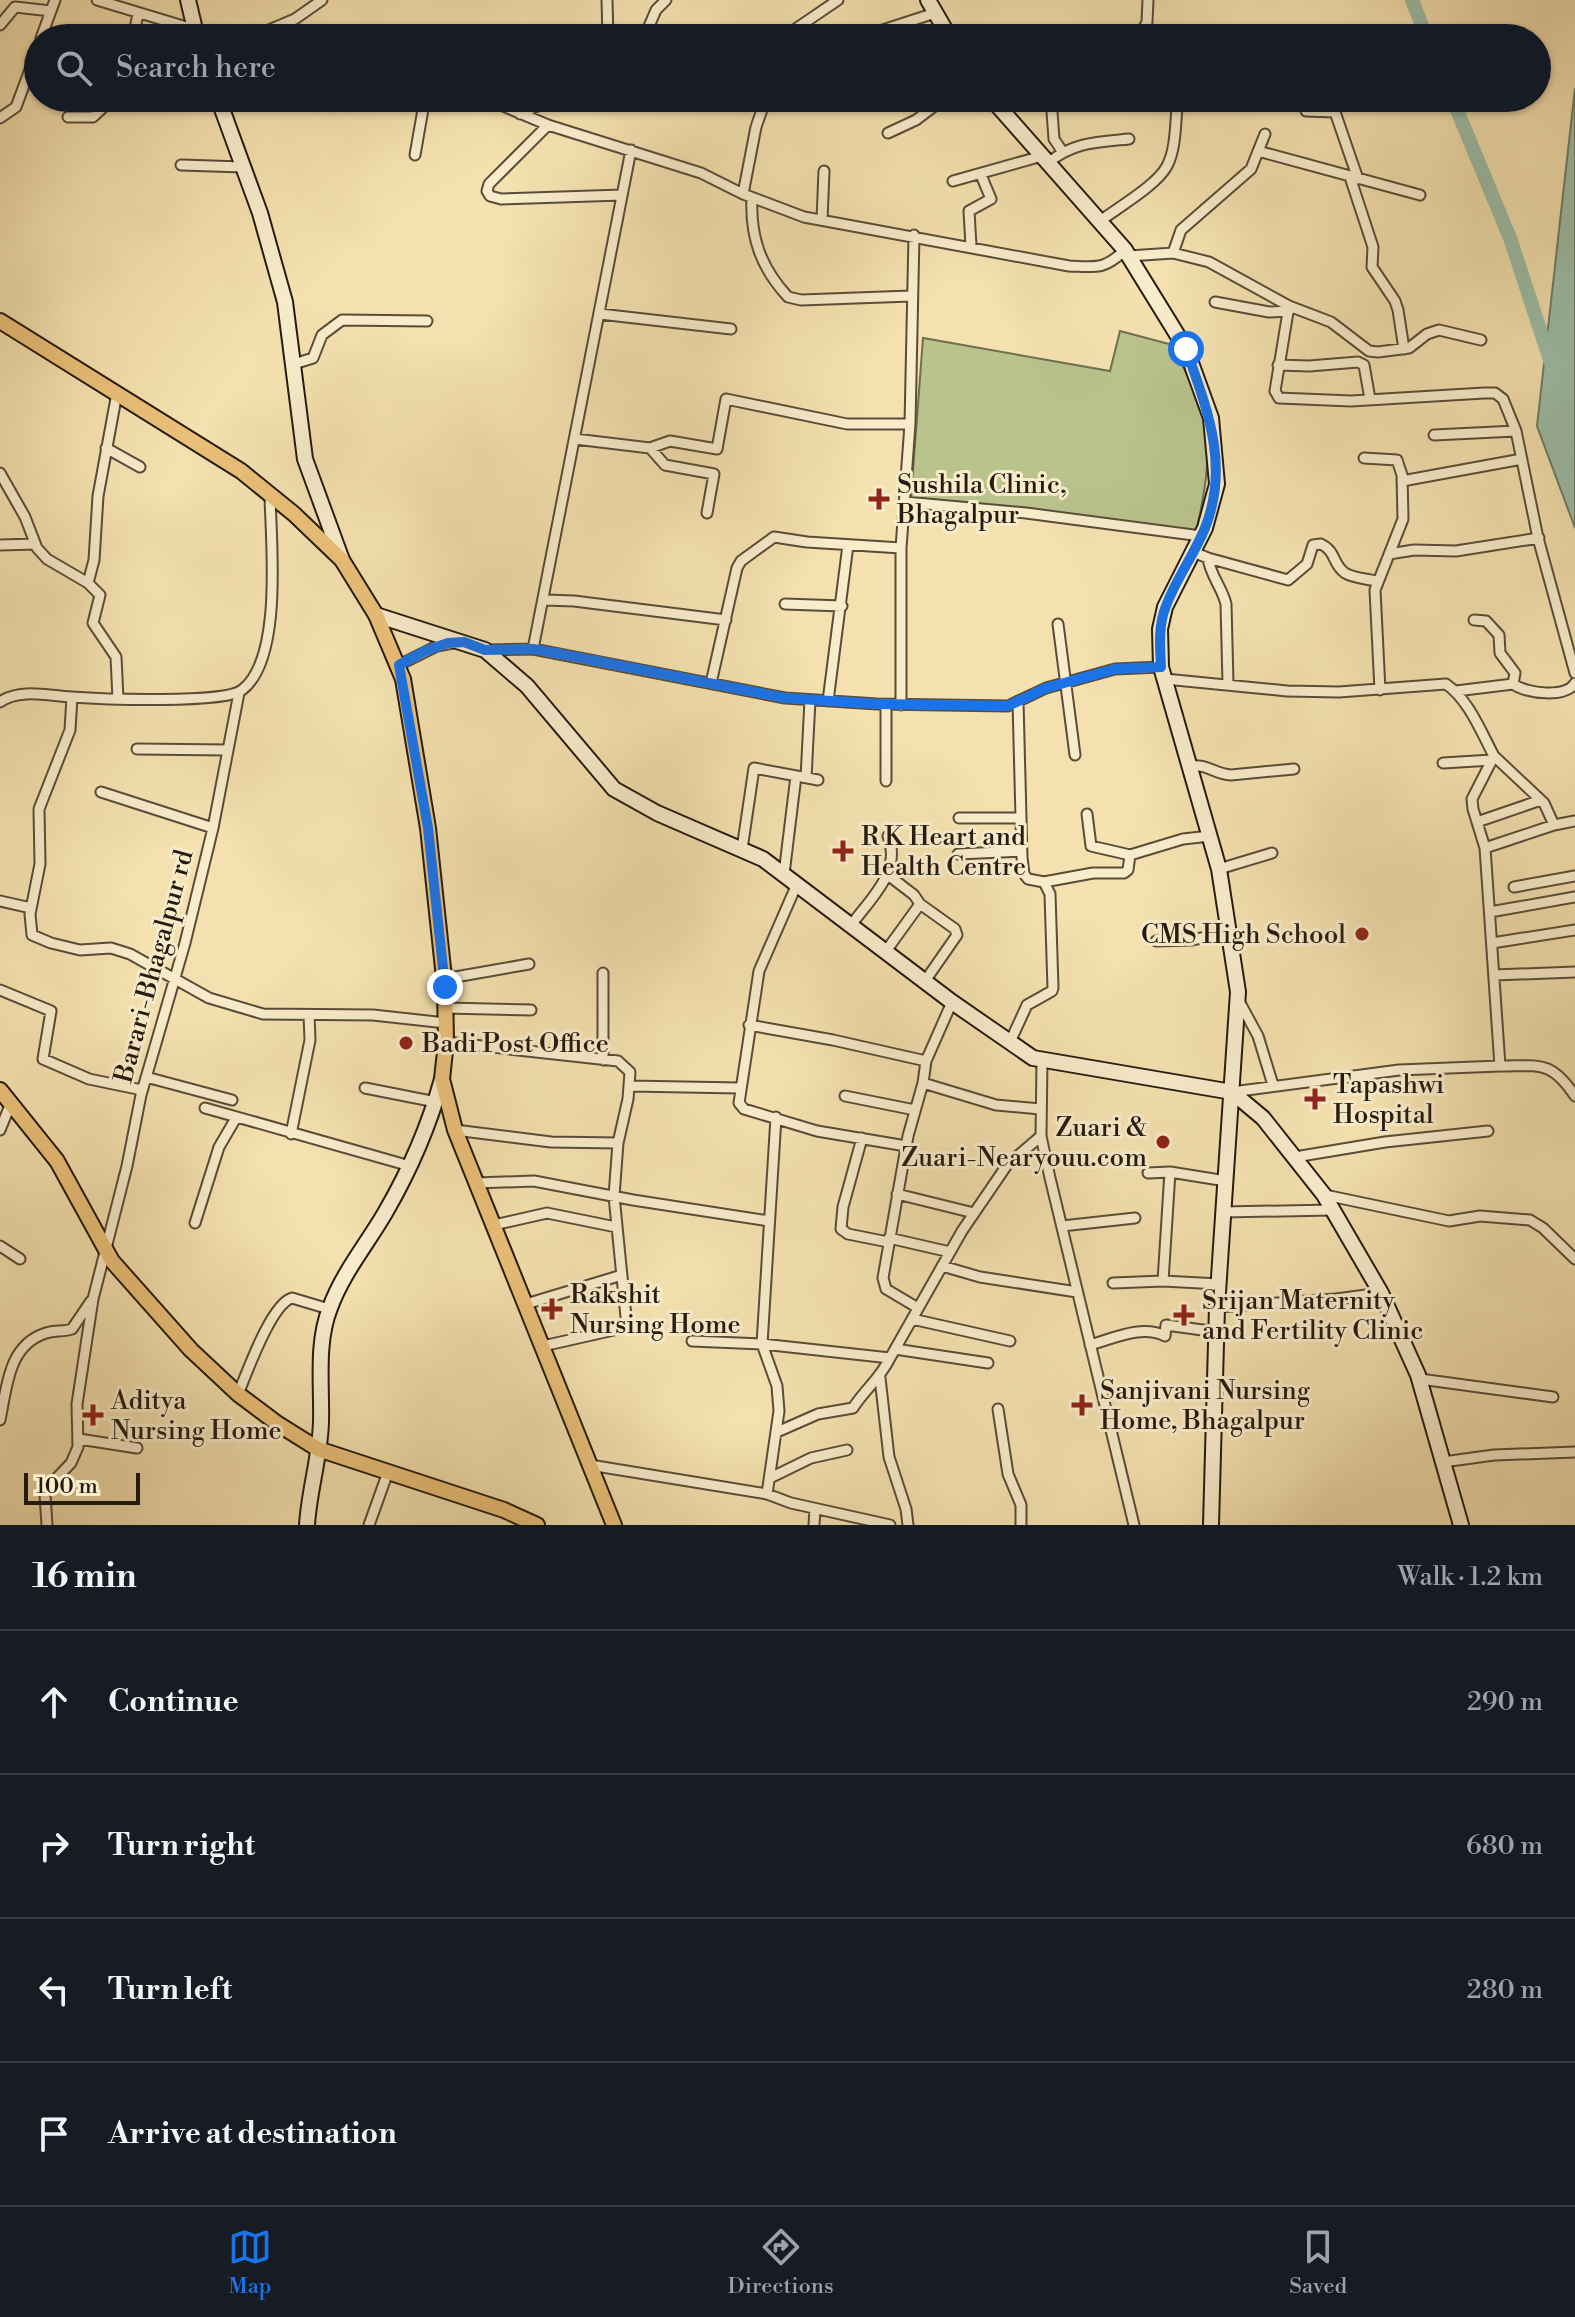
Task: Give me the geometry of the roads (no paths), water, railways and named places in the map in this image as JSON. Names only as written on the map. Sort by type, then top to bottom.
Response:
[{"type":"main road","points":[[188,0],[193,24]]},
{"type":"main road","points":[[223,112],[260,213],[285,302],[305,459],[342,560],[376,615],[399,665],[428,828],[444,979],[446,1042],[442,1079],[425,1134],[387,1210],[329,1309],[321,1364],[321,1421],[309,1492],[307,1525]]},
{"type":"main road","points":[[1003,112],[1127,253],[1186,349],[1211,418],[1217,484],[1201,536],[1165,607],[1160,629],[1163,673],[1219,869],[1237,998],[1217,1307],[1211,1525]]},
{"type":"main road","points":[[0,321],[241,471],[342,560]]},
{"type":"main road","points":[[376,615],[485,650],[527,686],[614,789],[657,813],[763,859],[952,1002],[1033,1058],[1232,1092],[1263,1118],[1324,1195],[1381,1293],[1420,1379],[1461,1525]]},
{"type":"main road","points":[[442,1079],[455,1130],[614,1525]]},
{"type":"main road","points":[[0,1090],[57,1161],[112,1261],[191,1350],[238,1394],[318,1449],[504,1510],[537,1525]]},
{"type":"street","points":[[46,24],[55,0]]},
{"type":"street","points":[[97,0],[166,24]]},
{"type":"street","points":[[283,24],[322,0]]},
{"type":"street","points":[[607,0],[608,24]]},
{"type":"street","points":[[650,24],[656,10],[666,0]]},
{"type":"street","points":[[803,24],[838,0]]},
{"type":"street","points":[[1146,24],[1152,1]]},
{"type":"street","points":[[0,25],[15,7],[51,11]]},
{"type":"street","points":[[891,24],[932,7]]},
{"type":"street","points":[[136,24],[138,14]]},
{"type":"street","points":[[0,118],[16,107],[24,86]]},
{"type":"street","points":[[68,117],[93,117],[100,112]]},
{"type":"street","points":[[415,155],[423,112]]},
{"type":"street","points":[[516,112],[701,173],[747,196],[786,211],[822,220],[1069,266],[1111,264],[1127,253],[1173,253],[1209,262],[1289,308],[1331,322],[1369,351],[1404,349],[1439,330],[1481,340]]},
{"type":"street","points":[[520,114],[524,112]]},
{"type":"street","points":[[761,112],[756,127],[747,196],[752,234],[757,248],[788,297],[801,300],[911,296]]},
{"type":"street","points":[[888,133],[927,112]]},
{"type":"street","points":[[1052,112],[1054,139],[1062,151]]},
{"type":"street","points":[[1100,221],[1159,177],[1167,166],[1172,152],[1176,112]]},
{"type":"street","points":[[1335,112],[1373,247],[1372,267],[1395,301],[1404,349]]},
{"type":"street","points":[[548,125],[489,184],[487,191],[490,196],[501,199],[622,195]]},
{"type":"street","points":[[1173,253],[1181,230],[1251,169],[1265,134]]},
{"type":"street","points":[[953,181],[1045,159],[1087,143],[1129,139]]},
{"type":"street","points":[[533,649],[631,150]]},
{"type":"street","points":[[1258,151],[1420,195]]},
{"type":"street","points":[[181,165],[243,167]]},
{"type":"street","points":[[822,220],[824,171]]},
{"type":"street","points":[[971,246],[969,211],[991,199],[981,175]]},
{"type":"street","points":[[901,705],[901,548],[910,424],[914,235]]},
{"type":"street","points":[[1215,302],[1269,312],[1289,308]]},
{"type":"street","points":[[1289,308],[1275,391],[1279,398],[1351,401],[1495,393],[1503,399],[1516,431],[1539,538],[1575,673]]},
{"type":"street","points":[[600,314],[731,329]]},
{"type":"street","points":[[294,364],[313,358],[322,335],[342,320],[427,321]]},
{"type":"street","points":[[1278,365],[1358,362],[1364,365],[1370,399]]},
{"type":"street","points":[[88,583],[94,560],[98,496],[117,393]]},
{"type":"street","points":[[575,439],[650,448],[670,441],[717,449],[726,399],[847,424],[910,424]]},
{"type":"street","points":[[1434,435],[1516,431]]},
{"type":"street","points":[[106,448],[140,467]]},
{"type":"street","points":[[650,448],[665,465],[714,474],[707,513]]},
{"type":"street","points":[[1364,458],[1397,460],[1402,481],[1403,519],[1376,581],[1380,690]]},
{"type":"street","points":[[1402,481],[1522,459]]},
{"type":"street","points":[[0,473],[25,517],[35,544],[47,559],[88,583],[100,595],[95,627],[112,647],[116,657],[118,699]]},
{"type":"street","points":[[0,702],[16,694],[118,699],[239,693],[254,679],[261,667],[271,610],[270,496]]},
{"type":"street","points":[[905,502],[1026,513],[1201,536]]},
{"type":"street","points":[[711,683],[737,568],[741,561],[774,537],[901,548]]},
{"type":"street","points":[[1389,554],[1414,550],[1456,551],[1539,538]]},
{"type":"street","points":[[0,545],[35,544]]},
{"type":"street","points":[[1193,552],[1288,580],[1307,564],[1313,545],[1321,544],[1333,552],[1337,563],[1348,575],[1376,581]]},
{"type":"street","points":[[828,701],[848,545]]},
{"type":"street","points":[[1208,558],[1209,569],[1226,604],[1228,684]]},
{"type":"street","points":[[545,600],[726,620]]},
{"type":"street","points":[[785,604],[842,606]]},
{"type":"street","points":[[1474,620],[1486,621],[1499,635],[1500,653],[1515,673],[1513,684]]},
{"type":"street","points":[[1058,624],[1063,682],[1075,755]]},
{"type":"street","points":[[399,665],[437,646],[464,642]]},
{"type":"street","points":[[485,650],[533,649],[785,698],[901,705],[1008,706],[1063,682],[1127,667],[1287,691],[1380,690],[1446,684],[1456,691],[1493,758],[1541,800],[1554,825]]},
{"type":"street","points":[[1456,691],[1513,684],[1524,690],[1564,692],[1575,683]]},
{"type":"street","name":"Barari-Bhagalpur rd","points":[[79,1439],[77,1404],[93,1299],[127,1166],[142,1090],[175,978],[213,828],[239,693]]},
{"type":"street","points":[[72,697],[70,730],[39,809],[40,864],[31,908],[32,935],[80,950],[117,949],[138,957],[209,998],[263,1014],[446,1015],[531,1010]]},
{"type":"street","points":[[784,874],[801,777],[810,700]]},
{"type":"street","points":[[1018,701],[1024,874],[1028,879],[1044,882],[1093,873],[1124,873],[1128,870],[1130,855]]},
{"type":"street","points":[[886,704],[886,781]]},
{"type":"street","points":[[137,749],[228,750]]},
{"type":"street","points":[[1443,763],[1493,758]]},
{"type":"street","points":[[1493,758],[1472,799],[1485,848],[1500,1066]]},
{"type":"street","points":[[1190,766],[1203,765],[1223,775],[1294,769]]},
{"type":"street","points":[[742,849],[754,768],[818,780]]},
{"type":"street","points":[[101,792],[213,828]]},
{"type":"street","points":[[1477,822],[1541,800]]},
{"type":"street","points":[[1087,814],[1091,846],[1130,855],[1183,839],[1210,836]]},
{"type":"street","points":[[959,818],[1020,818]]},
{"type":"street","points":[[1485,848],[1575,821]]},
{"type":"street","points":[[852,924],[888,875],[892,863],[888,836]]},
{"type":"street","points":[[958,854],[1021,851]]},
{"type":"street","points":[[1219,869],[1272,853]]},
{"type":"street","points":[[888,875],[914,895],[920,904],[955,929],[957,935],[925,981]]},
{"type":"street","points":[[1514,887],[1575,876]]},
{"type":"street","points":[[1010,1042],[1027,1005],[1053,988],[1050,894],[1044,882]]},
{"type":"street","points":[[797,884],[759,971],[739,1088],[741,1107],[817,1131],[906,1146]]},
{"type":"street","points":[[1490,912],[1575,897]]},
{"type":"street","points":[[0,901],[31,908]]},
{"type":"street","points":[[886,951],[920,904]]},
{"type":"street","points":[[1492,943],[1575,930]]},
{"type":"street","points":[[1156,941],[1191,940],[1228,933]]},
{"type":"street","points":[[444,979],[529,964]]},
{"type":"street","points":[[1494,975],[1575,972]]},
{"type":"street","points":[[603,973],[603,1060]]},
{"type":"street","points":[[0,990],[51,1011],[43,1059],[89,1079],[142,1090]]},
{"type":"street","points":[[1237,998],[1258,1036],[1273,1085]]},
{"type":"street","points":[[918,1308],[884,1285],[889,1240],[926,1061],[952,1002]]},
{"type":"street","points":[[291,1134],[310,1040],[309,1015]]},
{"type":"street","points":[[749,1025],[926,1061]]},
{"type":"street","points":[[446,1042],[618,1061],[630,1072],[618,1143],[614,1196],[628,1323],[625,1329],[543,1346]]},
{"type":"street","points":[[1042,1061],[1041,1136],[1134,1525]]},
{"type":"street","points":[[1232,1092],[1399,1070],[1500,1066],[1549,1069],[1563,1078],[1575,1096]]},
{"type":"street","points":[[146,1077],[232,1100]]},
{"type":"street","points":[[923,1083],[996,1105],[1040,1109]]},
{"type":"street","points":[[630,1086],[739,1088]]},
{"type":"street","points":[[365,1088],[436,1102]]},
{"type":"street","points":[[845,1096],[915,1110]]},
{"type":"street","points":[[0,1130],[11,1103]]},
{"type":"street","points":[[205,1108],[410,1166]]},
{"type":"street","points":[[767,1494],[779,1411],[777,1386],[762,1344],[776,1117]]},
{"type":"street","points":[[195,1223],[219,1147],[236,1118]]},
{"type":"street","points":[[455,1130],[551,1142],[618,1143]]},
{"type":"street","points":[[1295,1157],[1385,1142],[1488,1131]]},
{"type":"street","points":[[777,1432],[818,1414],[853,1408],[863,1393],[880,1378],[974,1213],[1007,1165],[1041,1136]]},
{"type":"street","points":[[862,1138],[843,1207],[841,1229],[848,1234],[950,1252]]},
{"type":"street","points":[[1148,1173],[1170,1172],[1226,1181]]},
{"type":"street","points":[[1163,1281],[1170,1172]]},
{"type":"street","points":[[476,1183],[525,1180],[769,1221]]},
{"type":"street","points":[[897,1194],[974,1213]]},
{"type":"street","points":[[1324,1195],[1449,1221],[1480,1216],[1530,1220],[1543,1228],[1575,1259]]},
{"type":"street","points":[[1224,1212],[1332,1210]]},
{"type":"street","points":[[494,1225],[547,1213],[616,1227]]},
{"type":"street","points":[[1062,1226],[1135,1218]]},
{"type":"street","points":[[0,1246],[20,1259]]},
{"type":"street","points":[[942,1266],[973,1275],[1077,1292]]},
{"type":"street","points":[[526,1304],[622,1275]]},
{"type":"street","points":[[1113,1283],[1163,1281],[1219,1284]]},
{"type":"street","points":[[1217,1307],[1381,1293]]},
{"type":"street","points":[[238,1394],[262,1338],[282,1304],[292,1298],[329,1309]]},
{"type":"street","points":[[0,1420],[11,1373],[21,1348],[47,1333],[72,1329],[93,1299]]},
{"type":"street","points":[[912,1319],[1010,1341]]},
{"type":"street","points":[[1090,1345],[1137,1332],[1157,1332],[1165,1336],[1166,1325],[1217,1332]]},
{"type":"street","points":[[692,1341],[893,1353],[988,1363]]},
{"type":"street","points":[[0,1370],[11,1373]]},
{"type":"street","points":[[880,1378],[889,1457],[908,1525]]},
{"type":"street","points":[[1420,1379],[1553,1397]]},
{"type":"street","points":[[998,1409],[1008,1474],[1021,1505],[1021,1525]]},
{"type":"street","points":[[47,1525],[45,1495],[71,1463],[79,1439],[137,1448]]},
{"type":"street","points":[[770,1478],[811,1458],[847,1450]]},
{"type":"street","points":[[1443,1462],[1494,1455],[1575,1452]]},
{"type":"street","points":[[590,1465],[767,1494],[791,1503],[890,1525]]},
{"type":"street","points":[[369,1525],[388,1472]]},
{"type":"street","points":[[814,1525],[815,1509]]},
{"type":"waterway","points":[[1412,0],[1421,24]]},
{"type":"waterway","points":[[1458,112],[1510,238],[1551,363]]},
{"type":"place","name":"Sushila Clinic, Bhagalpur","points":[[879,499]]},
{"type":"place","name":"R K Heart and Health Centre","points":[[843,851]]},
{"type":"place","name":"CMS High School","points":[[1362,934]]},
{"type":"place","name":"Badi Post Office","points":[[406,1043]]},
{"type":"place","name":"Tapashwi Hospital","points":[[1315,1099]]},
{"type":"place","name":"Zuari & Zuari-Nearyouu.com","points":[[1163,1142]]},
{"type":"place","name":"Rakshit Nursing Home","points":[[552,1309]]},
{"type":"place","name":"Srijan Maternity and Fertility Clinic","points":[[1184,1315]]},
{"type":"place","name":"Sanjivani Nursing Home, Bhagalpur","points":[[1082,1405]]},
{"type":"place","name":"Aditya Nursing Home","points":[[93,1415]]}]
